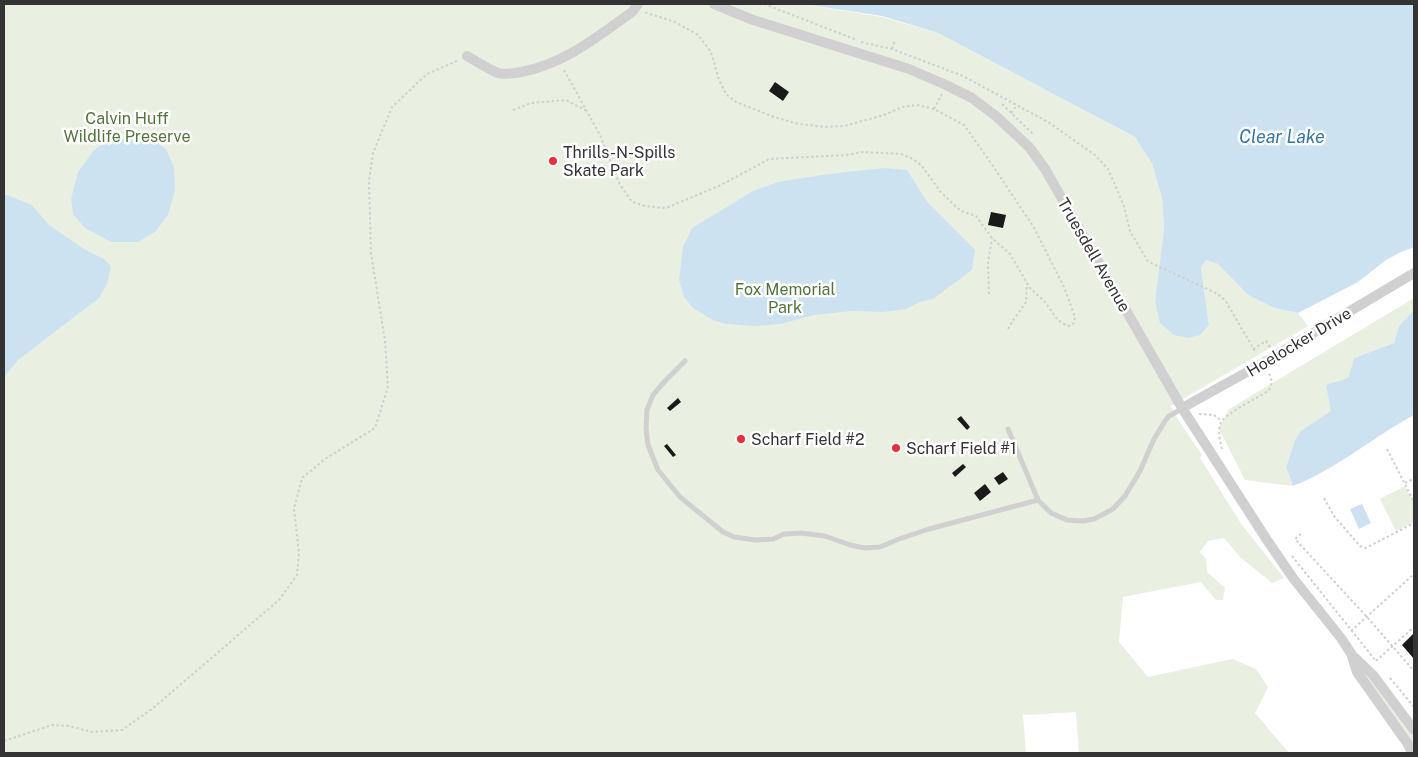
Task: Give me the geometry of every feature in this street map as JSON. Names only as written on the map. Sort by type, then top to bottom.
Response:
[{"type":"street","name":"Truesdell Avenue","points":[[719,5],[753,20],[910,69],[946,85],[972,98],[997,117],[1030,148],[1045,169],[1182,408],[1267,540],[1293,578],[1341,638],[1352,655],[1373,675],[1414,730]]},
{"type":"street","points":[[467,56],[499,73],[515,73],[538,69],[579,49],[635,8]]},
{"type":"street","name":"Hoelocker Drive","points":[[1182,408],[1275,356],[1414,273]]},
{"type":"street","name":"Truesdell Avenue","points":[[1352,655],[1357,672],[1408,744],[1412,753]]},
{"type":"lane","points":[[686,361],[653,395],[647,410],[646,428],[648,445],[658,470],[680,497],[722,532],[734,537],[756,540],[773,539],[784,534],[801,533],[825,536],[865,548],[880,547],[929,529],[1038,500]]},
{"type":"lane","points":[[1008,429],[1038,500],[1051,513],[1067,520],[1083,522],[1094,519],[1113,509],[1125,496],[1140,471],[1154,439],[1164,422],[1169,416],[1182,408]]},
{"type":"path","points":[[559,60],[600,135],[619,183],[632,202],[645,206],[666,208],[721,185],[768,160],[846,155],[863,152],[901,154],[913,159],[922,166],[940,191],[961,210],[976,216],[992,238],[1010,254],[1028,284],[1044,300],[1058,320],[1069,326],[1074,323],[1075,318],[1064,286],[1033,226],[964,125],[934,109],[917,105],[844,126],[825,127],[800,124],[774,117],[736,102],[726,94],[719,80],[711,52],[698,35],[675,22],[635,8]]},
{"type":"path","points":[[892,49],[895,40]]},
{"type":"path","points":[[4,741],[52,725],[69,726],[92,732],[122,730],[152,709],[279,600],[297,575],[299,553],[294,509],[302,478],[325,459],[375,428],[388,387],[385,340],[371,253],[369,181],[373,153],[392,107],[427,74],[467,56]]},
{"type":"path","points":[[513,110],[531,103],[566,100],[587,111]]},
{"type":"path","points":[[1002,104],[1033,134]]},
{"type":"path","points":[[988,294],[988,263],[992,238]]},
{"type":"path","points":[[1147,260],[1216,293],[1225,300],[1271,378],[1272,386],[1269,390],[1234,411],[1222,421],[1219,436],[1222,450]]},
{"type":"path","points":[[1008,329],[1026,302],[1028,284]]},
{"type":"path","points":[[1253,349],[1266,341],[1275,356]]},
{"type":"path","points":[[1182,408],[1197,414],[1214,415],[1222,421]]},
{"type":"path","points":[[1387,449],[1414,502]]},
{"type":"path","points":[[1404,483],[1413,479]]},
{"type":"path","points":[[1410,494],[1414,492]]},
{"type":"path","points":[[1324,498],[1334,516],[1360,546],[1366,548],[1414,523]]},
{"type":"path","points":[[1301,534],[1296,539],[1414,671]]},
{"type":"path","points":[[1288,550],[1376,661],[1414,627]]},
{"type":"path","points":[[1341,638],[1352,631],[1414,574]]},
{"type":"path","points":[[1387,675],[1414,707]]},
{"type":"green space","points":[[4,4],[803,4],[882,17],[938,33],[1135,137],[1152,164],[1162,198],[1164,229],[1155,301],[1209,325],[1201,268],[1206,260],[1218,264],[1248,295],[1274,308],[1298,313],[1308,326],[1171,406],[1202,455],[1200,458],[1242,525],[1284,578],[1272,583],[1240,557],[1224,538],[1208,541],[1200,552],[1206,559],[1207,572],[1225,588],[1223,600],[1216,600],[1201,582],[1123,597],[1119,642],[1148,677],[1232,659],[1256,669],[1268,687],[1255,713],[1289,753],[1079,753],[1076,712],[1023,715],[1026,753],[4,753]]},
{"type":"green space","points":[[1414,298],[1414,310],[1399,326],[1394,343],[1354,358],[1348,378],[1331,411],[1301,432],[1295,440],[1286,467],[1293,486],[1245,480],[1219,429],[1229,409]]},
{"type":"green space","points":[[1405,486],[1414,503],[1414,522],[1396,531],[1380,499]]},
{"type":"green space","points":[[1362,668],[1414,736],[1414,745],[1360,673]]},
{"type":"water","name":"Clear Lake","points":[[803,4],[1414,4],[1414,247],[1386,260],[1358,282],[1298,313],[1274,308],[1248,295],[1218,264],[1206,260],[1201,268],[1209,325],[1200,335],[1188,338],[1174,335],[1160,323],[1155,301],[1164,229],[1162,198],[1152,164],[1135,137],[938,33],[882,16]]},
{"type":"water","points":[[132,135],[151,139],[166,149],[174,167],[175,191],[168,215],[155,232],[138,242],[111,242],[85,228],[73,214],[71,199],[78,172],[94,150],[109,140]]},
{"type":"water","points":[[884,168],[907,170],[928,203],[975,250],[972,270],[933,299],[920,302],[906,309],[883,312],[852,311],[814,315],[780,324],[754,326],[726,324],[713,320],[693,308],[684,297],[679,280],[683,247],[692,228],[753,191],[778,182]]},
{"type":"water","points":[[4,195],[32,205],[49,225],[84,249],[104,259],[111,267],[107,284],[99,298],[18,360],[4,377]]},
{"type":"water","points":[[1414,310],[1414,415],[1325,471],[1293,486],[1286,467],[1295,440],[1301,431],[1331,411],[1326,385],[1348,378],[1354,358],[1394,343],[1399,326]]},
{"type":"water","points":[[1362,504],[1371,523],[1359,529],[1350,509]]},
{"type":"building","points":[[775,82],[789,92],[783,101],[769,91]]},
{"type":"building","points":[[991,212],[1006,215],[1003,228],[988,225]]},
{"type":"building","points":[[678,398],[681,402],[670,411],[667,408]]},
{"type":"building","points":[[961,416],[970,427],[967,430],[957,419]]},
{"type":"building","points":[[667,444],[676,455],[673,457],[664,446]]},
{"type":"building","points":[[963,464],[966,467],[955,477],[952,473]]},
{"type":"building","points":[[1003,472],[1008,479],[999,485],[994,478]]},
{"type":"building","points":[[985,484],[991,492],[980,501],[974,493]]},
{"type":"building","points":[[1414,633],[1414,659],[1402,645]]},
{"type":"place","name":"Thrills-N-Spills Skate Park","points":[[553,161]]},
{"type":"place","name":"Scharf Field #2","points":[[741,439]]},
{"type":"place","name":"Scharf Field #1","points":[[896,448]]},
{"type":"park label","name":"Calvin Huff Wildlife Preserve","points":[[127,127]]},
{"type":"park label","name":"Fox Memorial Park","points":[[785,298]]}]
